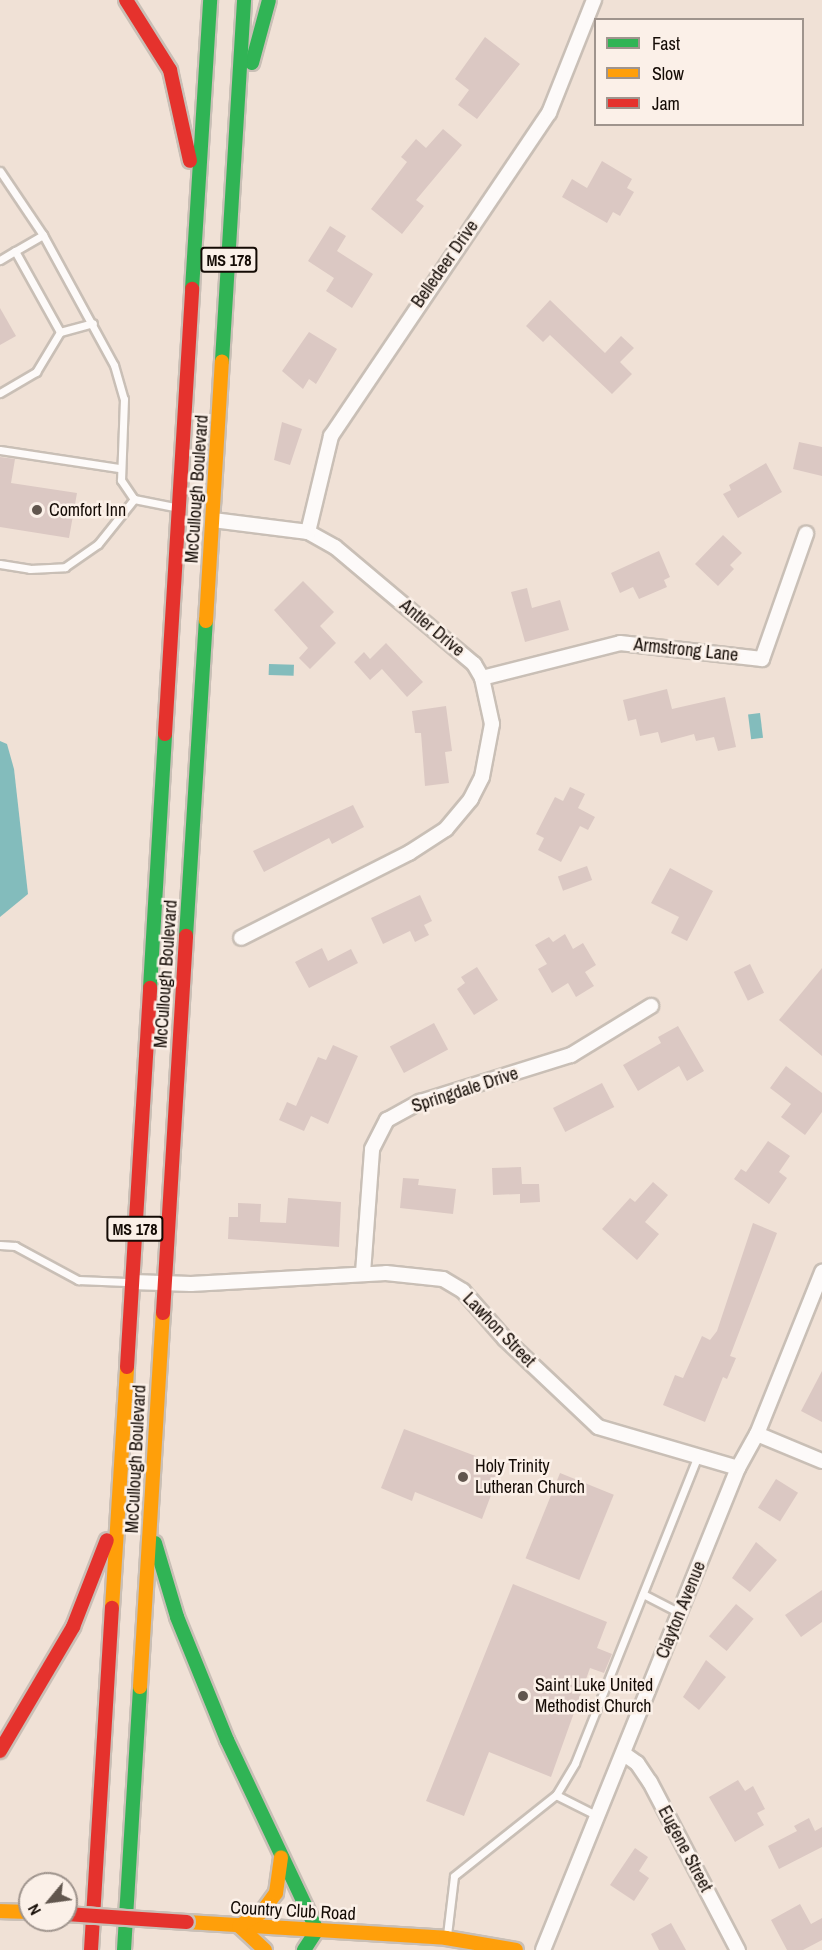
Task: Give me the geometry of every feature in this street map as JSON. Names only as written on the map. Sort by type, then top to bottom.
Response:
[{"type":"main road","points":[[126,0],[146,25],[170,70],[197,206]]},
{"type":"main road","name":"McCullough Boulevard","points":[[124,1950],[165,1282],[168,957],[179,508],[210,0]]},
{"type":"main road","name":"McCullough Boulevard","points":[[91,1950],[132,1282],[168,957],[203,683],[244,0]]},
{"type":"main road","points":[[237,118],[269,0]]},
{"type":"main road","points":[[187,368],[198,427],[196,502],[213,520]]},
{"type":"main road","points":[[179,508],[195,535],[192,628],[203,683]]},
{"type":"main road","points":[[0,1751],[74,1627],[118,1506]]},
{"type":"main road","points":[[150,1529],[177,1617],[281,1856],[317,1930],[304,1950]]},
{"type":"main road","points":[[265,1950],[239,1926],[262,1912],[276,1893],[281,1856]]},
{"type":"main road","points":[[0,1911],[18,1912]]},
{"type":"main road","name":"Country Club Road","points":[[78,1915],[446,1938],[516,1950]]},
{"type":"street","name":"Belledeer Drive","points":[[308,532],[331,436],[358,391],[549,113],[594,0]]},
{"type":"street","name":"Antler Drive","points":[[213,520],[308,532],[335,547],[462,652],[482,678],[489,708],[491,741],[482,777],[460,816],[409,853],[241,938]]},
{"type":"street","name":"Armstrong Lane","points":[[482,678],[620,643],[762,659],[806,534]]},
{"type":"street","name":"Springdale Drive","points":[[363,1274],[372,1149],[387,1120],[420,1102],[571,1056],[651,1006]]},
{"type":"street","name":"Clayton Avenue","points":[[543,1950],[600,1817],[738,1468],[757,1434],[822,1272]]},
{"type":"street","name":"Lawhon Street","points":[[132,1282],[363,1274],[431,1276],[452,1284],[598,1427],[738,1468]]},
{"type":"street","points":[[757,1434],[822,1461]]},
{"type":"street","name":"Eugene Street","points":[[624,1754],[637,1763],[650,1782],[738,1950]]},
{"type":"lane","points":[[0,171],[44,235],[114,365],[124,399],[118,468],[126,491],[134,499],[179,508]]},
{"type":"lane","points":[[0,260],[44,235]]},
{"type":"lane","points":[[15,251],[60,332]]},
{"type":"lane","points":[[0,393],[36,372],[60,332],[93,323]]},
{"type":"lane","points":[[0,450],[118,468]]},
{"type":"lane","points":[[0,564],[30,569],[65,567],[98,544],[134,499]]},
{"type":"lane","points":[[0,1245],[15,1246],[78,1280],[132,1282]]},
{"type":"lane","points":[[446,1938],[454,1876],[556,1795],[575,1763],[698,1456]]},
{"type":"lane","points":[[643,1594],[680,1612]]},
{"type":"lane","points":[[556,1795],[600,1817]]},
{"type":"water","points":[[269,664],[294,665],[294,676],[269,675]]},
{"type":"water","points":[[760,713],[763,738],[751,739],[748,714]]},
{"type":"water","points":[[0,741],[7,744],[14,769],[28,894],[0,917]]},
{"type":"building","points":[[485,37],[520,64],[477,119],[458,105],[469,90],[455,79]]},
{"type":"building","points":[[443,129],[462,145],[416,200],[424,206],[402,234],[371,209],[407,162],[401,157],[416,139],[426,148]]},
{"type":"building","points":[[602,161],[632,179],[627,188],[634,192],[620,216],[613,212],[607,223],[562,197],[572,179],[587,188]]},
{"type":"building","points":[[330,226],[346,236],[337,251],[373,274],[352,308],[326,291],[334,278],[308,261]]},
{"type":"building","points":[[550,300],[605,353],[621,336],[634,348],[620,362],[632,374],[612,394],[550,335],[543,342],[526,326]]},
{"type":"building","points":[[0,308],[16,336],[0,345]]},
{"type":"building","points":[[309,332],[337,349],[316,384],[309,379],[303,389],[282,371]]},
{"type":"building","points":[[282,422],[302,429],[290,465],[274,460]]},
{"type":"building","points":[[799,442],[822,447],[822,476],[793,469]]},
{"type":"building","name":"Comfort Inn","points":[[0,457],[15,459],[11,483],[77,493],[69,538],[0,527]]},
{"type":"building","points":[[766,463],[782,492],[738,518],[723,494],[731,490],[729,485]]},
{"type":"building","points":[[723,535],[742,553],[730,565],[734,569],[718,586],[695,564]]},
{"type":"building","points":[[659,551],[670,577],[664,580],[667,587],[639,599],[633,587],[620,593],[611,573]]},
{"type":"building","points":[[303,581],[334,612],[320,626],[336,643],[310,669],[299,658],[308,648],[274,610]]},
{"type":"building","points":[[527,588],[532,608],[560,600],[569,630],[525,642],[511,592]]},
{"type":"building","points":[[386,643],[423,682],[407,697],[382,669],[370,680],[354,662],[364,652],[370,659]]},
{"type":"building","points":[[667,689],[672,709],[725,697],[736,747],[718,751],[714,737],[696,741],[694,734],[661,743],[658,732],[640,736],[636,719],[628,721],[623,700]]},
{"type":"building","points":[[446,706],[452,751],[445,752],[449,783],[425,786],[421,733],[415,733],[412,711]]},
{"type":"building","points":[[570,787],[585,794],[578,808],[595,817],[588,830],[580,826],[561,862],[538,850],[544,838],[536,834],[555,797],[563,801]]},
{"type":"building","points":[[353,805],[364,827],[332,844],[329,838],[264,872],[253,851]]},
{"type":"building","points":[[587,866],[592,880],[563,891],[558,877]]},
{"type":"building","points":[[670,868],[713,891],[687,941],[671,933],[679,917],[651,903]]},
{"type":"building","points":[[420,895],[432,921],[424,925],[429,935],[415,942],[410,931],[383,944],[371,918]]},
{"type":"building","points":[[565,934],[573,949],[583,943],[596,965],[585,972],[594,986],[576,997],[568,983],[552,993],[538,969],[547,964],[535,945],[549,937],[553,942]]},
{"type":"building","points":[[322,948],[328,961],[351,949],[358,963],[309,988],[295,962]]},
{"type":"building","points":[[750,964],[764,993],[748,1001],[734,972]]},
{"type":"building","points":[[477,967],[498,1000],[474,1015],[457,989],[465,983],[461,977]]},
{"type":"building","points":[[822,968],[822,1056],[779,1020]]},
{"type":"building","points":[[434,1023],[448,1049],[404,1073],[390,1046]]},
{"type":"building","points":[[678,1026],[704,1071],[687,1081],[679,1066],[638,1091],[623,1065],[661,1043],[658,1037]]},
{"type":"building","points":[[333,1045],[358,1056],[328,1124],[311,1116],[304,1131],[279,1120],[287,1102],[296,1106],[318,1057],[326,1060]]},
{"type":"building","points":[[786,1066],[822,1093],[822,1112],[805,1135],[781,1117],[791,1104],[770,1088]]},
{"type":"building","points":[[602,1083],[614,1107],[565,1132],[553,1108]]},
{"type":"building","points":[[768,1141],[790,1156],[779,1172],[787,1178],[769,1204],[734,1179],[741,1169],[746,1172]]},
{"type":"building","points":[[521,1167],[522,1184],[539,1184],[540,1202],[520,1203],[520,1194],[493,1195],[492,1168]]},
{"type":"building","points":[[403,1178],[419,1179],[418,1185],[456,1189],[453,1214],[400,1208]]},
{"type":"building","points":[[653,1182],[668,1195],[645,1222],[659,1234],[637,1260],[602,1229],[630,1198],[635,1202]]},
{"type":"building","points":[[288,1198],[341,1202],[339,1247],[228,1239],[229,1217],[238,1217],[238,1203],[261,1204],[260,1222],[286,1223]]},
{"type":"building","points":[[753,1223],[777,1233],[730,1356],[736,1358],[727,1379],[723,1377],[705,1422],[663,1405],[675,1375],[683,1378],[702,1336],[710,1340],[717,1331]]},
{"type":"building","points":[[822,1371],[822,1422],[801,1411]]},
{"type":"building","name":"Holy Trinity Lutheran Church","points":[[404,1429],[502,1466],[482,1519],[415,1492],[412,1501],[381,1488]]},
{"type":"building","points":[[560,1473],[614,1495],[579,1580],[526,1558]]},
{"type":"building","points":[[776,1479],[798,1493],[780,1522],[758,1508]]},
{"type":"building","points":[[756,1542],[777,1560],[750,1592],[732,1578]]},
{"type":"building","name":"Saint Luke United Methodist Church","points":[[513,1584],[607,1622],[597,1648],[612,1654],[604,1673],[590,1668],[551,1777],[489,1752],[464,1816],[426,1801]]},
{"type":"building","points":[[822,1590],[822,1622],[801,1637],[785,1615]]},
{"type":"building","points":[[736,1604],[754,1619],[727,1651],[709,1636]]},
{"type":"building","points":[[706,1660],[726,1677],[699,1710],[683,1697]]},
{"type":"building","points":[[738,1780],[745,1791],[753,1786],[765,1809],[757,1813],[764,1825],[735,1842],[709,1797]]},
{"type":"building","points":[[809,1818],[815,1831],[822,1827],[822,1847],[779,1869],[768,1846],[797,1831],[794,1826]]},
{"type":"building","points":[[635,1848],[648,1857],[639,1871],[649,1878],[634,1901],[610,1885]]},
{"type":"building","points":[[800,1904],[811,1924],[822,1918],[822,1940],[803,1950],[787,1950],[771,1920]]},
{"type":"building","points":[[671,1923],[686,1950],[659,1950],[651,1934]]},
{"type":"traffic: fast","points":[[192,289],[210,0]]},
{"type":"traffic: fast","points":[[222,361],[244,0]]},
{"type":"traffic: fast","points":[[252,63],[269,0]]},
{"type":"traffic: fast","points":[[186,936],[206,621]]},
{"type":"traffic: fast","points":[[150,988],[165,734]]},
{"type":"traffic: fast","points":[[155,1543],[177,1617],[227,1740],[317,1930],[304,1950]]},
{"type":"traffic: fast","points":[[124,1950],[140,1687]]},
{"type":"traffic: slow","points":[[206,621],[222,361]]},
{"type":"traffic: slow","points":[[140,1687],[163,1313]]},
{"type":"traffic: slow","points":[[112,1608],[127,1367]]},
{"type":"traffic: slow","points":[[265,1950],[239,1926],[262,1912],[276,1893],[281,1857]]},
{"type":"traffic: slow","points":[[0,1911],[18,1912]]},
{"type":"traffic: slow","points":[[187,1922],[446,1938],[516,1950]]},
{"type":"traffic: jam","points":[[126,0],[170,70],[190,161]]},
{"type":"traffic: jam","points":[[165,734],[192,289]]},
{"type":"traffic: jam","points":[[163,1313],[186,936]]},
{"type":"traffic: jam","points":[[127,1367],[150,988]]},
{"type":"traffic: jam","points":[[0,1751],[73,1627],[107,1540]]},
{"type":"traffic: jam","points":[[91,1950],[112,1608]]},
{"type":"traffic: jam","points":[[78,1915],[187,1922]]},
{"type":"place","name":"Comfort Inn","points":[[37,510]]},
{"type":"place","name":"Holy Trinity Lutheran Church","points":[[463,1477]]},
{"type":"place","name":"Saint Luke United Methodist Church","points":[[523,1696]]}]
